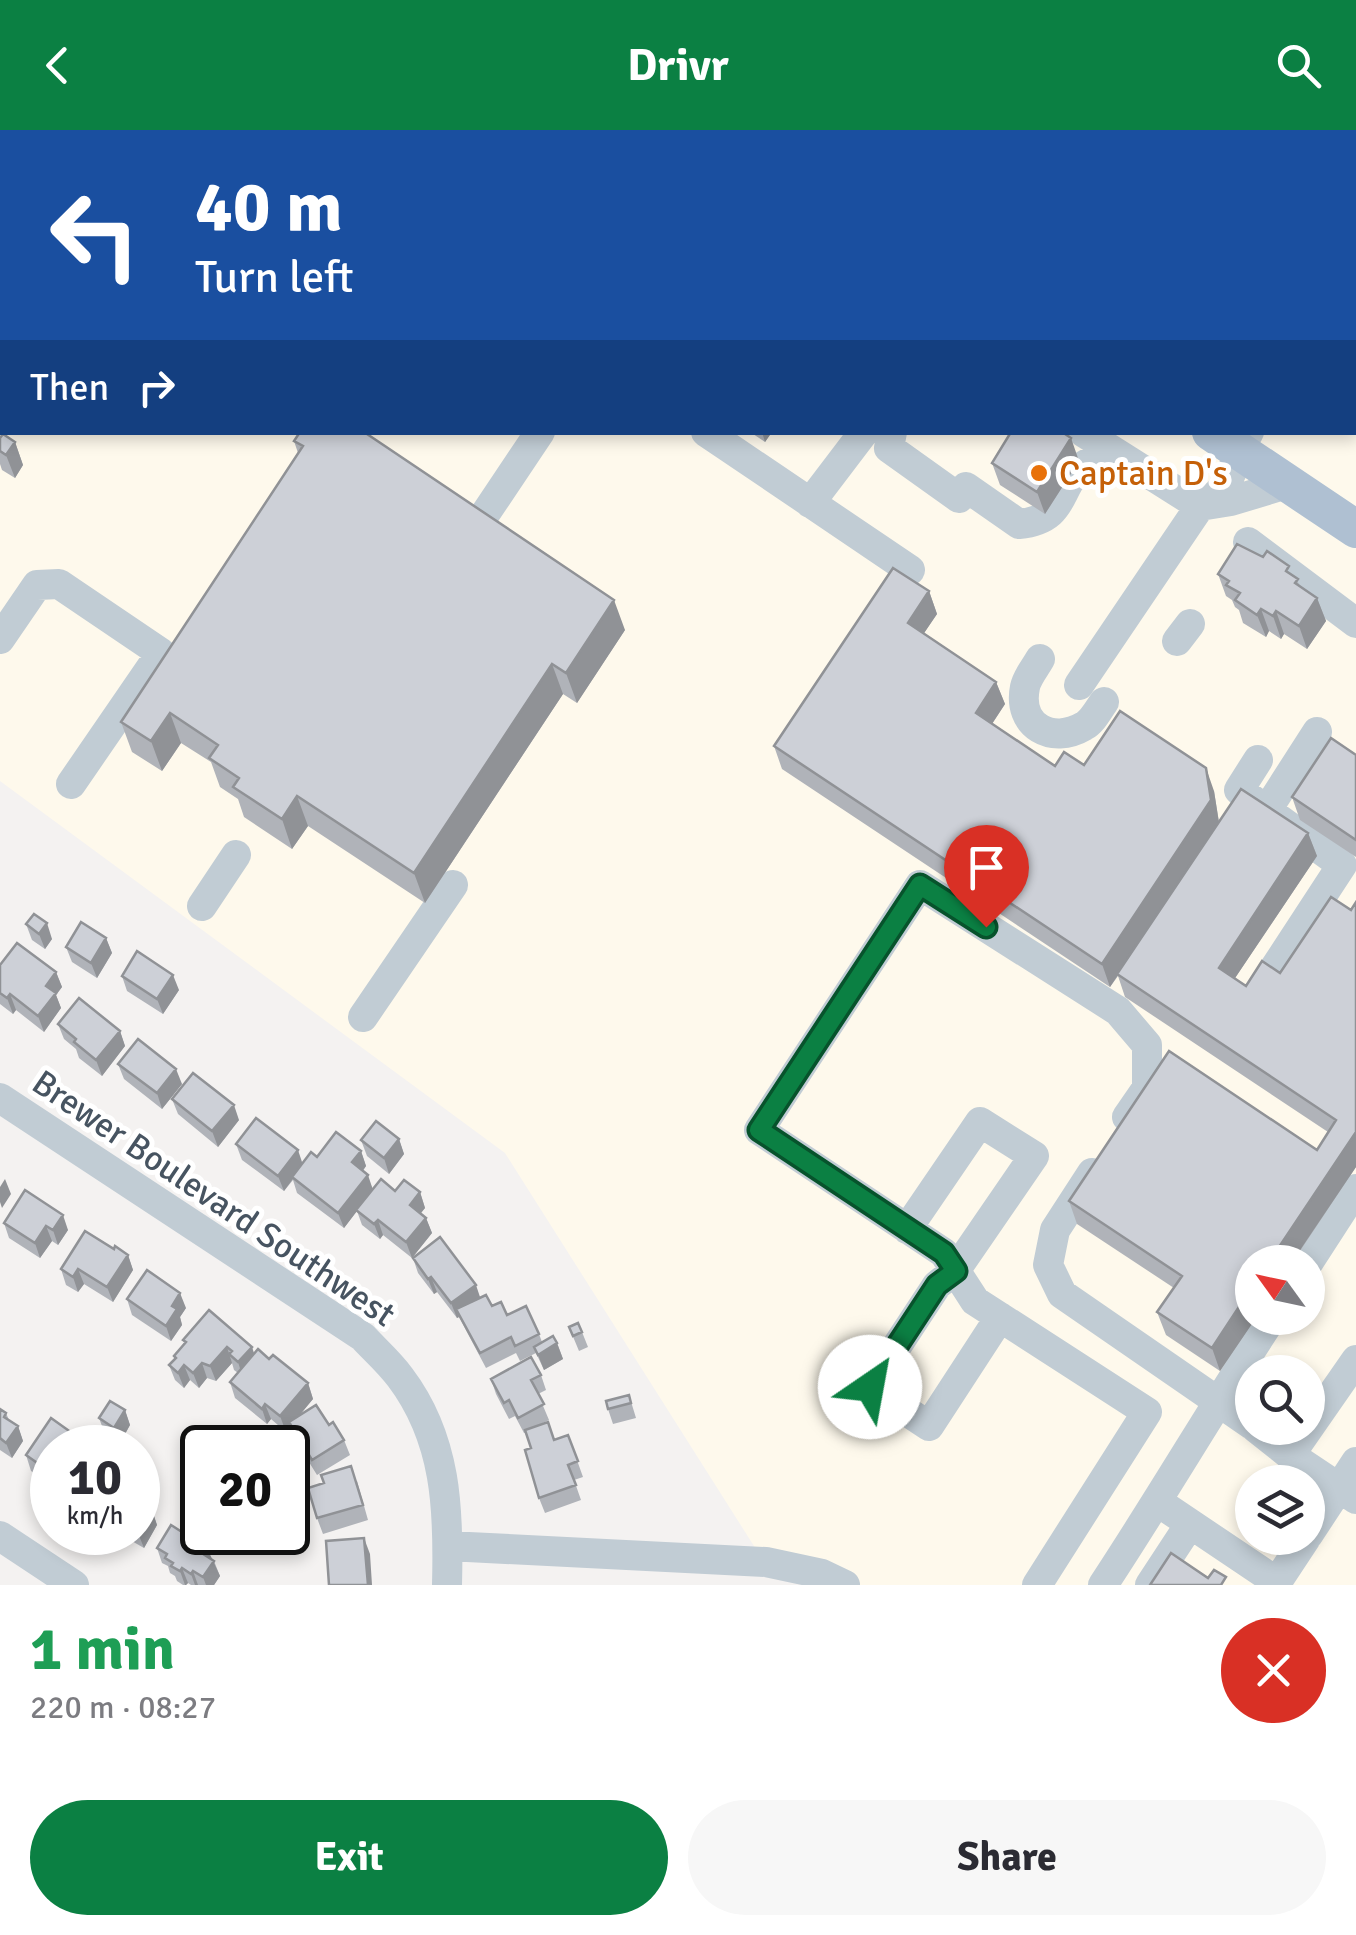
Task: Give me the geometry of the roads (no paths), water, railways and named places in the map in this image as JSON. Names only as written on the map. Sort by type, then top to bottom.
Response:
[{"type":"main road","points":[[1232,438],[1287,484],[1356,529]]},
{"type":"street","points":[[483,517],[538,435]]},
{"type":"street","points":[[710,435],[910,570]]},
{"type":"street","points":[[810,503],[862,435]]},
{"type":"street","points":[[891,435],[889,448],[1019,524],[1049,516],[1092,446]]},
{"type":"street","points":[[1040,659],[1026,682],[1024,701],[1030,721],[1048,734],[1066,734],[1088,724],[1092,693],[1200,506],[1219,492],[1235,468],[1232,438]]},
{"type":"street","points":[[1092,446],[1200,506],[1287,484]]},
{"type":"street","points":[[1033,547],[1092,446]]},
{"type":"street","points":[[456,498],[511,536]]},
{"type":"street","points":[[1248,542],[1356,622]]},
{"type":"street","points":[[0,638],[36,585],[58,584],[160,653],[72,784]]},
{"type":"street","points":[[1267,810],[1317,732]]},
{"type":"street","points":[[1258,760],[1238,790],[1342,865],[1274,969]]},
{"type":"street","points":[[202,906],[236,855]]},
{"type":"street","points":[[364,1016],[453,884]]},
{"type":"street","points":[[1037,1585],[1147,1412],[975,1301],[944,1253],[759,1130],[920,885],[1118,1010],[1147,1045],[1146,1088],[1055,1230],[1048,1265],[1062,1294],[1235,1412]]},
{"type":"street","name":"Brewer Boulevard Southwest","points":[[0,1098],[363,1336],[400,1377],[430,1429],[445,1487],[447,1585]]},
{"type":"street","points":[[908,1229],[980,1122],[1034,1156],[956,1271],[937,1285],[870,1387],[929,1426],[1000,1317]]},
{"type":"street","points":[[1320,1245],[1356,1189]]},
{"type":"street","points":[[1103,1585],[1261,1335]]},
{"type":"street","points":[[1290,1456],[1356,1360]]},
{"type":"street","points":[[1277,1445],[1347,1494]]},
{"type":"street","points":[[1325,1517],[1347,1494],[1356,1462]]},
{"type":"street","points":[[1158,1502],[1235,1554]]},
{"type":"street","points":[[1150,1585],[1190,1524]]},
{"type":"street","points":[[0,1536],[74,1585]]},
{"type":"street","points":[[448,1546],[766,1562],[822,1574],[844,1585]]},
{"type":"street","points":[[1236,1555],[1277,1582],[1295,1555]]},
{"type":"place","name":"Captain D's","points":[[1039,473]]}]
